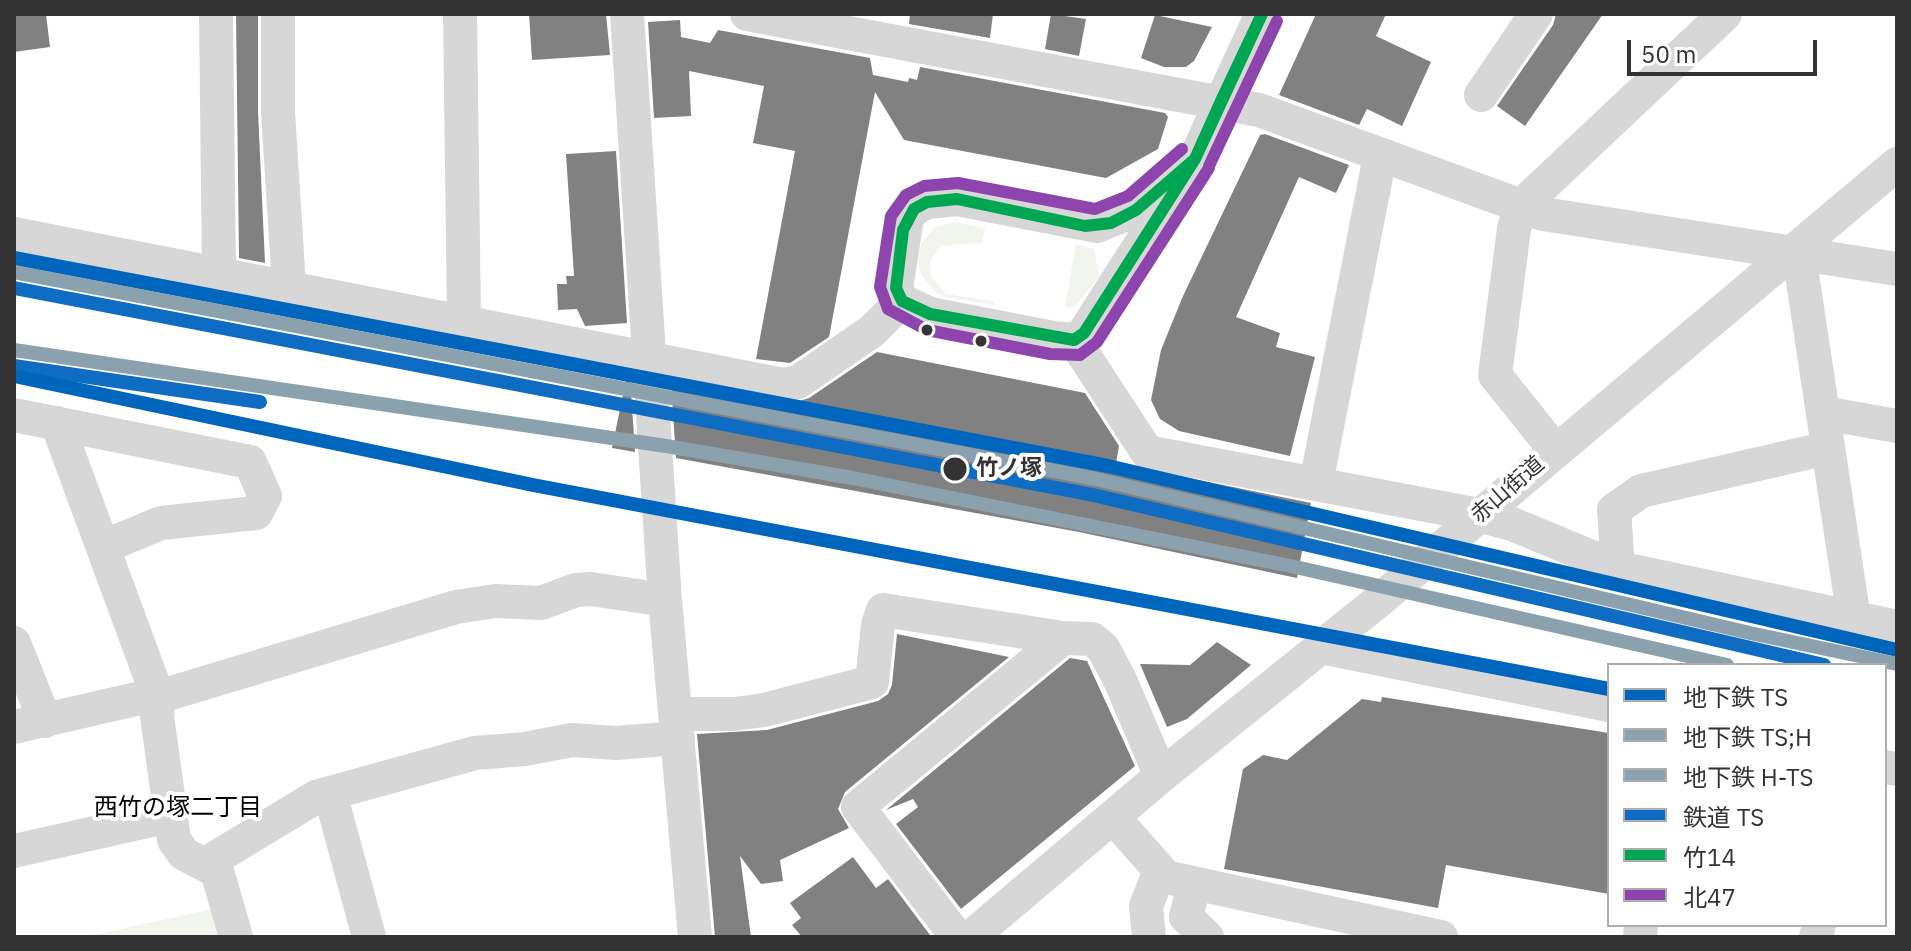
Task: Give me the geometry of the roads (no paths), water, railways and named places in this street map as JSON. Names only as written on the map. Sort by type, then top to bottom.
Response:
[{"type":"street","points":[[216,14],[219,273]]},
{"type":"street","points":[[278,14],[278,112],[289,286]]},
{"type":"street","points":[[460,14],[464,321]]},
{"type":"street","points":[[627,14],[665,600],[695,937]]},
{"type":"street","points":[[747,14],[897,28],[1259,110],[1543,214],[1897,269]]},
{"type":"street","points":[[1195,159],[1136,210],[1097,226],[957,199],[927,202],[914,209],[903,230],[896,288],[902,301],[930,314],[1074,340],[1084,333],[1195,159],[1262,14]]},
{"type":"street","points":[[1481,95],[1536,14]]},
{"type":"street","points":[[1555,450],[1495,375],[1514,229],[1520,207],[1725,14]]},
{"type":"street","points":[[1316,483],[1380,156]]},
{"type":"street","name":"赤山街道","points":[[971,937],[1161,776],[1794,254],[1897,164]]},
{"type":"street","points":[[1097,226],[1118,282]]},
{"type":"street","points":[[14,234],[783,385],[798,382],[872,331],[902,301]]},
{"type":"street","points":[[1794,254],[1823,413],[1854,619]]},
{"type":"street","points":[[1074,340],[1147,452],[1479,515],[1512,524],[1618,568],[1897,627]]},
{"type":"street","points":[[1823,413],[1897,426]]},
{"type":"street","points":[[14,415],[250,462],[265,496],[256,513],[161,523],[103,547]]},
{"type":"street","points":[[57,423],[158,697],[157,716],[174,840],[184,854],[207,863],[217,871],[236,937]]},
{"type":"street","points":[[1618,568],[1614,510],[1641,491],[1828,448]]},
{"type":"street","points":[[14,643],[29,724],[136,699],[158,697],[456,607],[495,601],[541,603],[576,590],[591,589],[665,600]]},
{"type":"street","points":[[207,863],[316,797],[475,753],[525,749],[572,740],[616,743],[872,682],[878,625],[883,610],[1063,638],[1092,639],[1103,648],[1161,776]]},
{"type":"street","points":[[957,937],[858,807],[1063,638]]},
{"type":"street","points":[[1321,647],[1607,705]]},
{"type":"street","points":[[330,793],[369,937]]},
{"type":"street","points":[[14,851],[170,816]]},
{"type":"street","points":[[1113,817],[1159,873],[1194,885],[1441,937]]},
{"type":"street","points":[[1149,937],[1146,906],[1159,873]]},
{"type":"street","points":[[1194,885],[1186,917],[1207,937]]},
{"type":"metro line","name":"TS","points":[[14,258],[1108,466],[1897,650]]},
{"type":"metro line","name":"TS;H","points":[[14,272],[1096,479],[1750,633],[1897,664]]},
{"type":"metro line","name":"H-TS","points":[[14,350],[666,446],[853,478],[1300,568],[1718,663]]},
{"type":"metro line","name":"TS","points":[[14,376],[533,485],[1607,689]]},
{"type":"rail line","name":"TS","points":[[14,288],[1093,495],[1815,663]]},
{"type":"rail line","name":"TS","points":[[14,366],[260,402]]},
{"type":"place","name":"竹ノ塚","points":[[955,469]]},
{"type":"district","name":"西竹の塚二丁目","points":[[178,808]]}]
